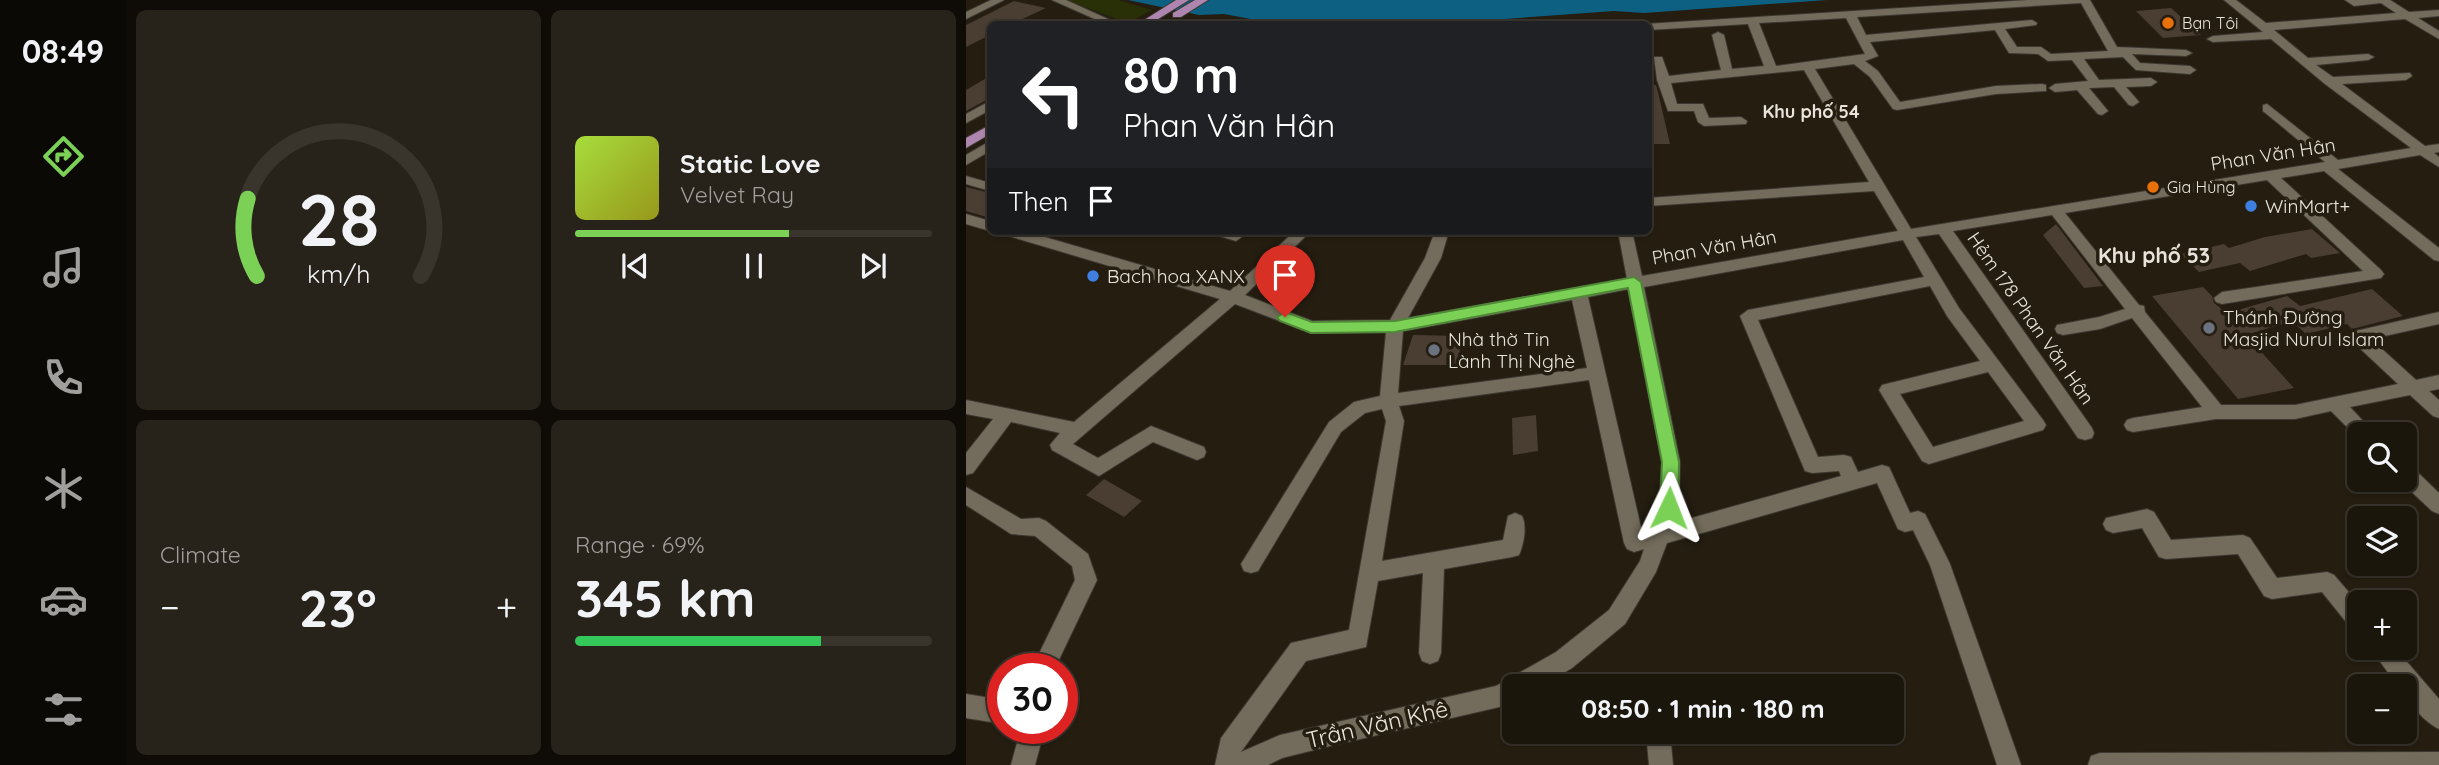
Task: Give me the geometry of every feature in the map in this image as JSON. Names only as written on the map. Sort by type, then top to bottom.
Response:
[{"type":"main road","points":[[1148,21],[1184,0]]},
{"type":"main road","points":[[1167,21],[1203,0]]},
{"type":"main road","points":[[966,130],[987,122]]},
{"type":"main road","points":[[966,144],[987,122]]},
{"type":"street","points":[[966,16],[999,0]]},
{"type":"street","points":[[1057,0],[1107,21]]},
{"type":"street","points":[[1652,27],[2078,0]]},
{"type":"street","points":[[2085,0],[2114,52]]},
{"type":"street","points":[[2229,0],[2305,62],[2439,163]]},
{"type":"street","points":[[2350,0],[2354,3],[2383,0],[2439,36]]},
{"type":"street","points":[[2427,0],[2439,8]]},
{"type":"street","points":[[1893,12],[1913,34]]},
{"type":"street","points":[[2213,39],[2439,13]]},
{"type":"street","points":[[1663,80],[1727,72],[1808,67],[1872,55],[1850,15]]},
{"type":"street","points":[[1752,20],[1771,69]]},
{"type":"street","points":[[1861,39],[2032,23]]},
{"type":"street","points":[[1998,26],[2013,51],[2040,50],[2048,58],[2155,49],[2158,53],[2186,53]]},
{"type":"street","points":[[1718,35],[1727,72]]},
{"type":"street","points":[[2114,52],[2126,54],[2136,66],[2190,70]]},
{"type":"street","points":[[2075,56],[2096,84]]},
{"type":"street","points":[[2305,62],[2368,57]]},
{"type":"street","points":[[1658,58],[1672,108],[1699,107],[1704,122],[1741,121]]},
{"type":"street","points":[[1856,60],[1874,74],[1897,106],[1996,90],[2151,82]]},
{"type":"street","points":[[1808,67],[1953,312],[2038,425],[1929,456],[1888,390],[1992,364]]},
{"type":"street","points":[[2329,80],[2406,76]]},
{"type":"street","points":[[2117,83],[2133,102]]},
{"type":"street","points":[[2080,86],[2102,111]]},
{"type":"street","points":[[966,119],[987,107]]},
{"type":"street","points":[[2267,108],[2331,166],[2439,256]]},
{"type":"street","points":[[966,161],[987,147]]},
{"type":"street","name":"Phan Văn Hân","points":[[1021,235],[1233,297],[1311,327],[1395,326],[1907,234],[2439,148]]},
{"type":"street","points":[[966,168],[987,155]]},
{"type":"street","points":[[2222,298],[2376,274],[2271,176]]},
{"type":"street","points":[[966,180],[987,186]]},
{"type":"street","points":[[1652,202],[1878,186]]},
{"type":"street","points":[[2055,210],[2138,310],[2216,412]]},
{"type":"street","points":[[966,219],[987,225]]},
{"type":"street","name":"Hẻm 178 Phan Văn Hân","points":[[1943,228],[2085,433]]},
{"type":"street","points":[[1198,452],[1151,433],[1099,468],[1059,445],[1233,297],[1300,235]]},
{"type":"street","points":[[1227,765],[1230,747],[1299,651],[1359,639],[1395,421],[1388,401],[1395,326],[1433,258],[1441,235]]},
{"type":"street","points":[[1540,674],[1564,660],[1617,617],[1649,565],[1669,508],[1671,462],[1626,235]]},
{"type":"street","points":[[1853,480],[1844,463],[1812,465],[1748,316],[1934,280]]},
{"type":"street","points":[[1579,293],[1634,543],[1882,473],[1905,523],[1918,520],[1940,564],[2009,765]]},
{"type":"street","points":[[2063,329],[2100,323],[2138,310]]},
{"type":"street","points":[[2439,318],[2357,336],[2439,411]]},
{"type":"street","points":[[1251,564],[1335,427],[1360,407],[1595,373]]},
{"type":"street","points":[[2133,425],[2216,412],[2295,412],[2439,382]]},
{"type":"street","points":[[2335,404],[2354,422]]},
{"type":"street","points":[[966,407],[1077,429]]},
{"type":"street","points":[[966,467],[1007,414]]},
{"type":"street","points":[[2417,484],[2439,505]]},
{"type":"street","points":[[966,495],[1018,528],[1039,527],[1081,561],[1085,568],[1086,580],[1050,653]]},
{"type":"street","points":[[2113,524],[2147,518],[2166,550],[2243,544],[2272,589],[2327,583],[2347,607]]},
{"type":"street","points":[[1370,573],[1512,548],[1515,522]]},
{"type":"street","points":[[1430,653],[1434,562]]},
{"type":"street","points":[[2391,660],[2439,716]]},
{"type":"street","name":"Trần Văn Khê","points":[[1241,765],[1280,747],[1502,696]]},
{"type":"street","points":[[966,706],[987,709]]},
{"type":"street","points":[[1023,765],[1029,744]]},
{"type":"street","points":[[1659,744],[1661,765]]},
{"type":"street","points":[[2100,765],[2439,764]]},
{"type":"green space","points":[[1066,0],[1118,0],[1152,10],[1132,21],[1123,21]]},
{"type":"water","points":[[1128,0],[1827,0],[1486,21],[1262,21],[1224,14],[1199,15]]},
{"type":"building","points":[[1014,1],[1046,8],[1018,21],[987,21],[987,36],[966,47],[966,25]]},
{"type":"building","name":"Bạn Tôi","points":[[2171,8],[2201,35],[2163,38],[2136,11]]},
{"type":"building","points":[[987,78],[987,100],[966,111],[966,90]]},
{"type":"building","points":[[1656,85],[1670,144],[1652,144],[1652,86]]},
{"type":"building","points":[[966,187],[987,192],[987,217],[966,211]]},
{"type":"building","points":[[2056,224],[2103,286],[2084,288],[2043,235]]},
{"type":"building","points":[[2312,229],[2340,253],[2311,258],[2306,254],[2250,271],[2240,263],[2199,272],[2181,254],[2224,244],[2229,248],[2265,237]]},
{"type":"building","points":[[2203,287],[2212,296],[2214,303],[2227,313],[2287,296],[2300,306],[2372,289],[2403,316],[2352,329],[2347,324],[2306,334],[2292,321],[2246,335],[2294,388],[2238,399],[2152,296]]},
{"type":"building","name":"Nhà thờ Tin Lành Thị Nghè","points":[[1413,335],[1464,336],[1456,365],[1403,365]]},
{"type":"building","points":[[1536,415],[1538,451],[1513,455],[1512,418]]},
{"type":"building","points":[[1104,479],[1142,501],[1124,517],[1086,495]]},
{"type":"place","name":"Bạn Tôi","points":[[2168,23]]},
{"type":"place","name":"Gia Hùng","points":[[2153,187]]},
{"type":"place","name":"WinMart+","points":[[2251,206]]},
{"type":"place","name":"Bach hoa XANX","points":[[1093,276]]},
{"type":"place","name":"Thánh Đường Masjid Nurul Islam","points":[[2209,328]]},
{"type":"place","name":"Nhà thờ Tin Lành Thị Nghè","points":[[1434,350]]},
{"type":"district","name":"Khu phố 54","points":[[1811,111]]},
{"type":"district","name":"Khu phố 53","points":[[2154,255]]},
{"type":"route","points":[[1285,317],[1311,327],[1395,326],[1634,282],[1671,462],[1669,508]]}]
